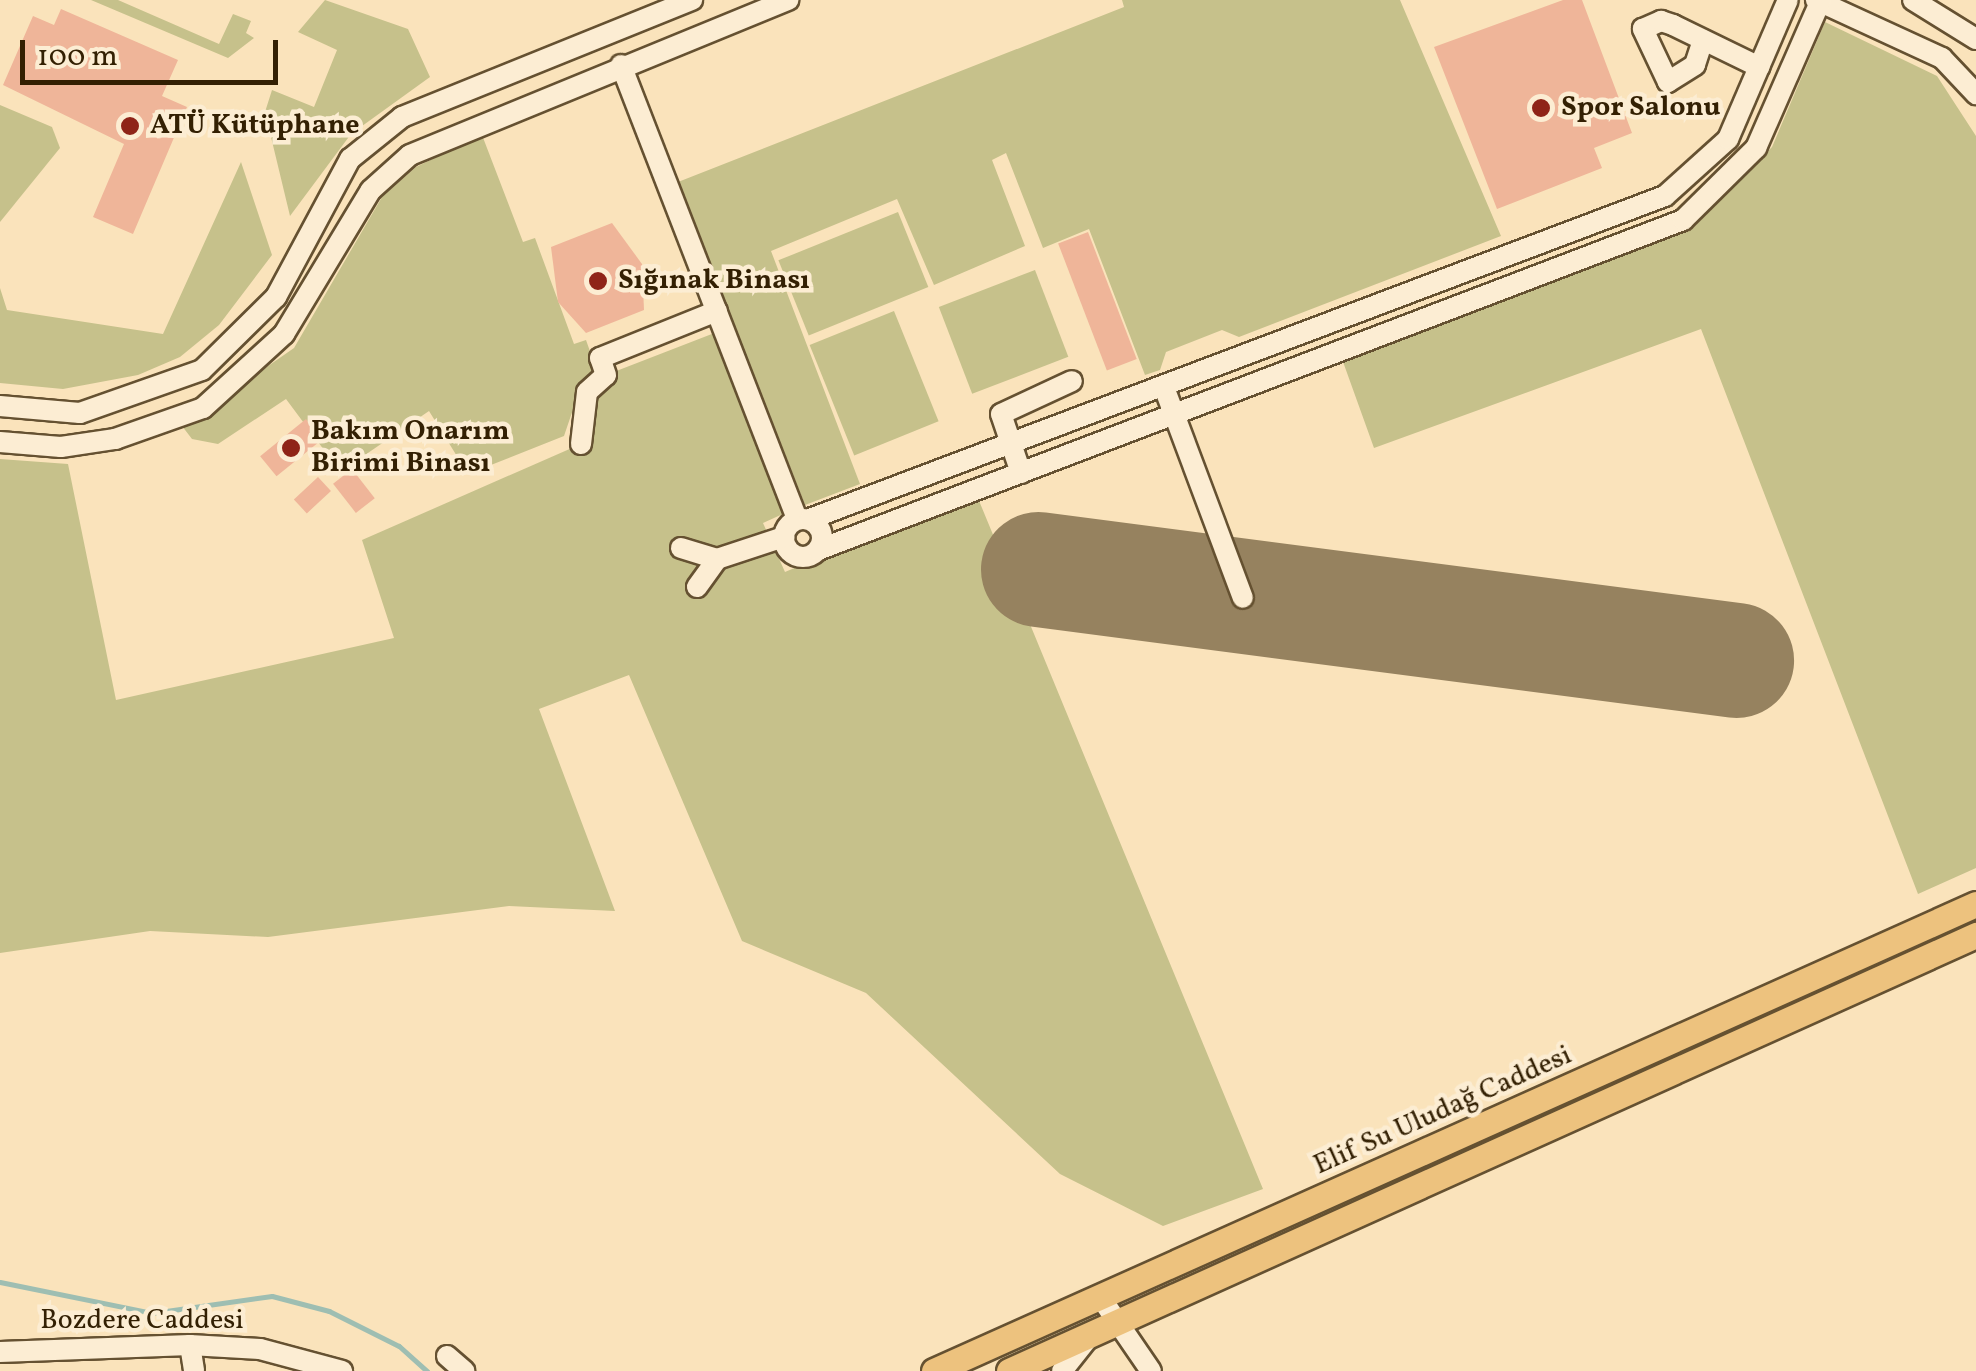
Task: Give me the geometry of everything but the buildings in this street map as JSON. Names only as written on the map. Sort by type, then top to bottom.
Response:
[{"type":"main road","name":"Elif Su Uludağ Caddesi","points":[[934,1371],[1976,904]]},
{"type":"main road","points":[[1009,1371],[1976,936]]},
{"type":"street","points":[[0,406],[80,413],[202,370],[276,297],[350,159],[402,116],[692,0]]},
{"type":"street","points":[[682,548],[717,559],[784,537],[804,519],[1665,196],[1728,139],[1788,0]]},
{"type":"street","points":[[1913,0],[1976,40]]},
{"type":"street","points":[[784,537],[796,556],[818,550],[1682,220],[1756,148],[1819,1],[1942,58],[1976,94]]},
{"type":"street","points":[[0,442],[61,447],[115,439],[202,408],[260,360],[320,278],[371,190],[410,155],[778,2]]},
{"type":"street","points":[[1702,40],[1790,70]]},
{"type":"street","points":[[622,65],[717,311],[804,519],[822,533],[818,550]]},
{"type":"street","points":[[294,259],[320,278]]},
{"type":"street","points":[[581,444],[587,392],[606,375],[600,358],[717,311]]},
{"type":"street","points":[[1021,474],[1002,427],[1008,406],[1072,380]]},
{"type":"street","points":[[1164,387],[1243,598]]},
{"type":"street","points":[[697,587],[717,559]]},
{"type":"street","points":[[1101,1298],[1151,1371]]},
{"type":"street","points":[[1062,1371],[1091,1334]]},
{"type":"street","points":[[190,1345],[194,1371]]},
{"type":"street","name":"Bozdere Caddesi","points":[[0,1352],[190,1345],[260,1349],[342,1371]]},
{"type":"street","points":[[447,1356],[464,1371]]},
{"type":"shaded area","points":[[91,0],[118,0],[219,44],[233,14],[251,21],[246,33],[254,38],[228,58]]},
{"type":"shaded area","points":[[325,0],[408,29],[430,77],[351,134],[290,216],[265,112],[272,90],[314,107],[337,50],[298,32]]},
{"type":"shaded area","points":[[1122,0],[1400,0],[1501,236],[1239,337],[1222,330],[1166,352],[1160,370],[1145,375],[1089,229],[1043,248],[1006,153],[992,160],[1025,246],[934,285],[897,199],[771,251],[860,484],[805,505],[678,182],[1124,7]]},
{"type":"shaded area","points":[[1825,22],[1937,76],[1976,136],[1976,868],[1918,894],[1701,329],[1374,448],[1342,359],[1692,229],[1772,147]]},
{"type":"shaded area","points":[[0,105],[52,127],[60,148],[0,222]]},
{"type":"shaded area","points":[[482,135],[523,242],[535,238],[574,344],[586,340],[598,374],[583,380],[564,436],[468,474],[429,411],[349,466],[336,447],[327,454],[286,399],[218,444],[192,439],[182,426],[294,348],[382,197],[416,167]]},
{"type":"shaded area","points":[[241,162],[272,255],[219,325],[180,357],[138,375],[63,389],[0,383],[0,288],[7,310],[163,334]]},
{"type":"shaded area","points":[[898,212],[928,287],[809,335],[778,260]]},
{"type":"shaded area","points":[[1035,270],[1068,357],[972,394],[939,307]]},
{"type":"shaded area","points":[[894,311],[939,421],[854,455],[810,345]]},
{"type":"shaded area","points":[[717,332],[785,513],[763,523],[785,572],[975,491],[1263,1189],[1163,1226],[1060,1174],[866,993],[742,941],[629,675],[539,709],[615,911],[509,906],[268,937],[150,931],[0,953],[0,459],[68,464],[116,700],[394,638],[362,540],[581,444],[606,375]]},
{"type":"waterway","points":[[0,1282],[152,1313],[272,1296],[329,1311],[399,1346],[427,1371]]},
{"type":"runway","points":[[1038,569],[1736,660]]},
{"type":"place","name":"Spor Salonu","points":[[1541,108]]},
{"type":"place","name":"ATÜ Kütüphane","points":[[130,126]]},
{"type":"place","name":"Sığınak Binası","points":[[598,281]]},
{"type":"place","name":"Bakım Onarım Birimi Binası","points":[[291,448]]}]
